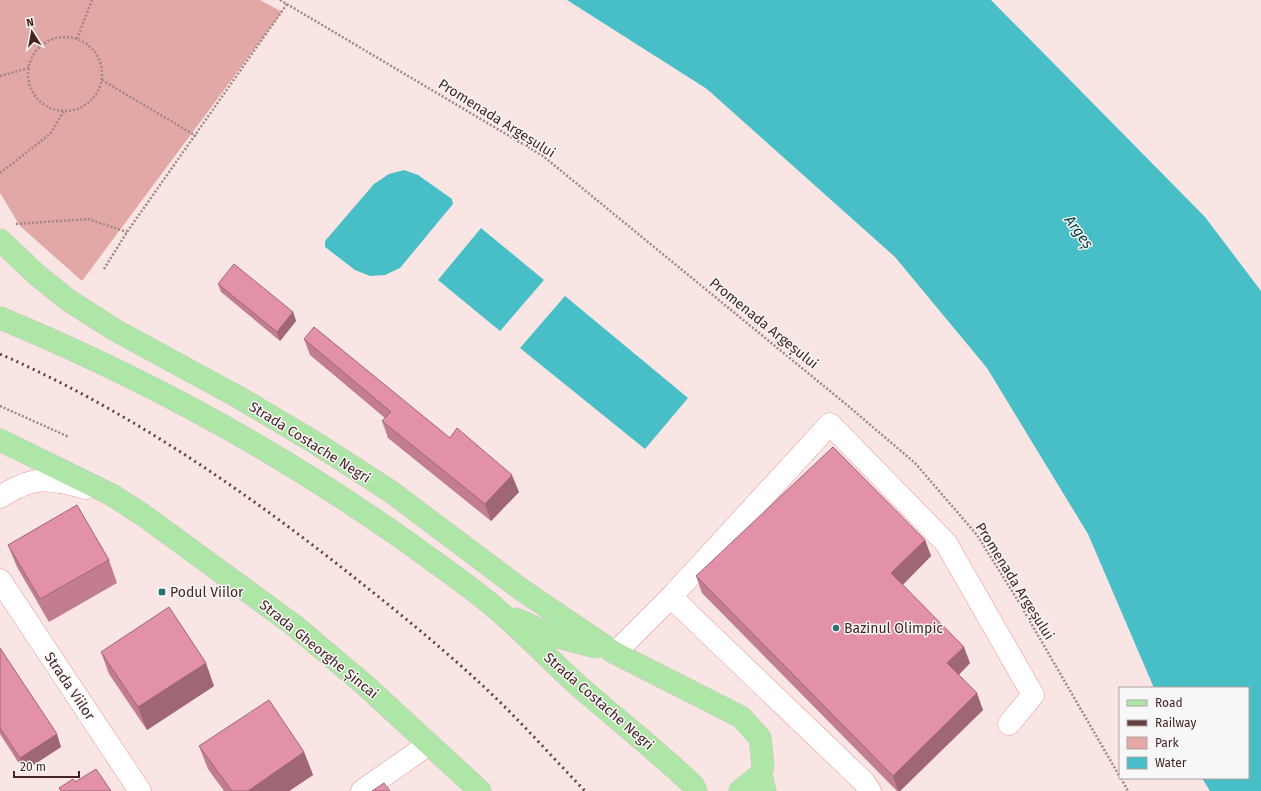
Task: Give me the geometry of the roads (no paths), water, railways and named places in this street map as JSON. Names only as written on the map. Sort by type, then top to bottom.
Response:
[{"type":"main road","name":"Strada Costache Negri","points":[[6,232],[37,275],[68,300],[115,330],[240,398],[314,442],[390,492],[522,590],[615,653],[742,717],[760,738],[763,782]]},
{"type":"main road","name":"Strada Costache Negri","points":[[0,318],[128,375],[217,422],[278,457],[373,518],[501,612],[580,687],[659,753],[693,785],[696,791]]},
{"type":"main road","name":"Strada Gheorghe Șincai","points":[[0,440],[112,495],[144,515],[295,626],[480,791]]},
{"type":"main road","name":"Strada Costache Negri","points":[[501,612],[554,636],[615,653]]},
{"type":"main road","points":[[740,791],[763,782]]},
{"type":"street","points":[[615,653],[671,596],[830,424],[946,543],[1033,695],[1009,724]]},
{"type":"street","points":[[0,497],[14,488],[33,482],[54,480],[112,495]]},
{"type":"street","name":"Strada Viilor","points":[[0,580],[140,791]]},
{"type":"street","points":[[671,596],[864,782],[870,791]]},
{"type":"street","points":[[362,791],[429,744]]},
{"type":"water","name":"Argeș","points":[[567,0],[991,0],[1205,217],[1261,291],[1261,791],[1210,791],[1203,779],[1249,779],[1249,687],[1154,687],[1088,534],[987,368],[895,257],[707,89]]},
{"type":"water","points":[[404,170],[418,175],[452,199],[453,204],[400,268],[385,275],[370,276],[355,270],[325,247],[325,241],[374,184],[389,174]]},
{"type":"water","points":[[481,228],[544,280],[500,331],[438,280]]},
{"type":"water","points":[[565,296],[688,398],[645,449],[520,348]]},
{"type":"railway","points":[[0,354],[46,375],[134,423],[219,477],[301,536],[395,610],[465,669],[508,711],[585,791]]},
{"type":"place","name":"Podul Viilor","points":[[162,592]]},
{"type":"place","name":"Bazinul Olimpic","points":[[836,628]]}]
